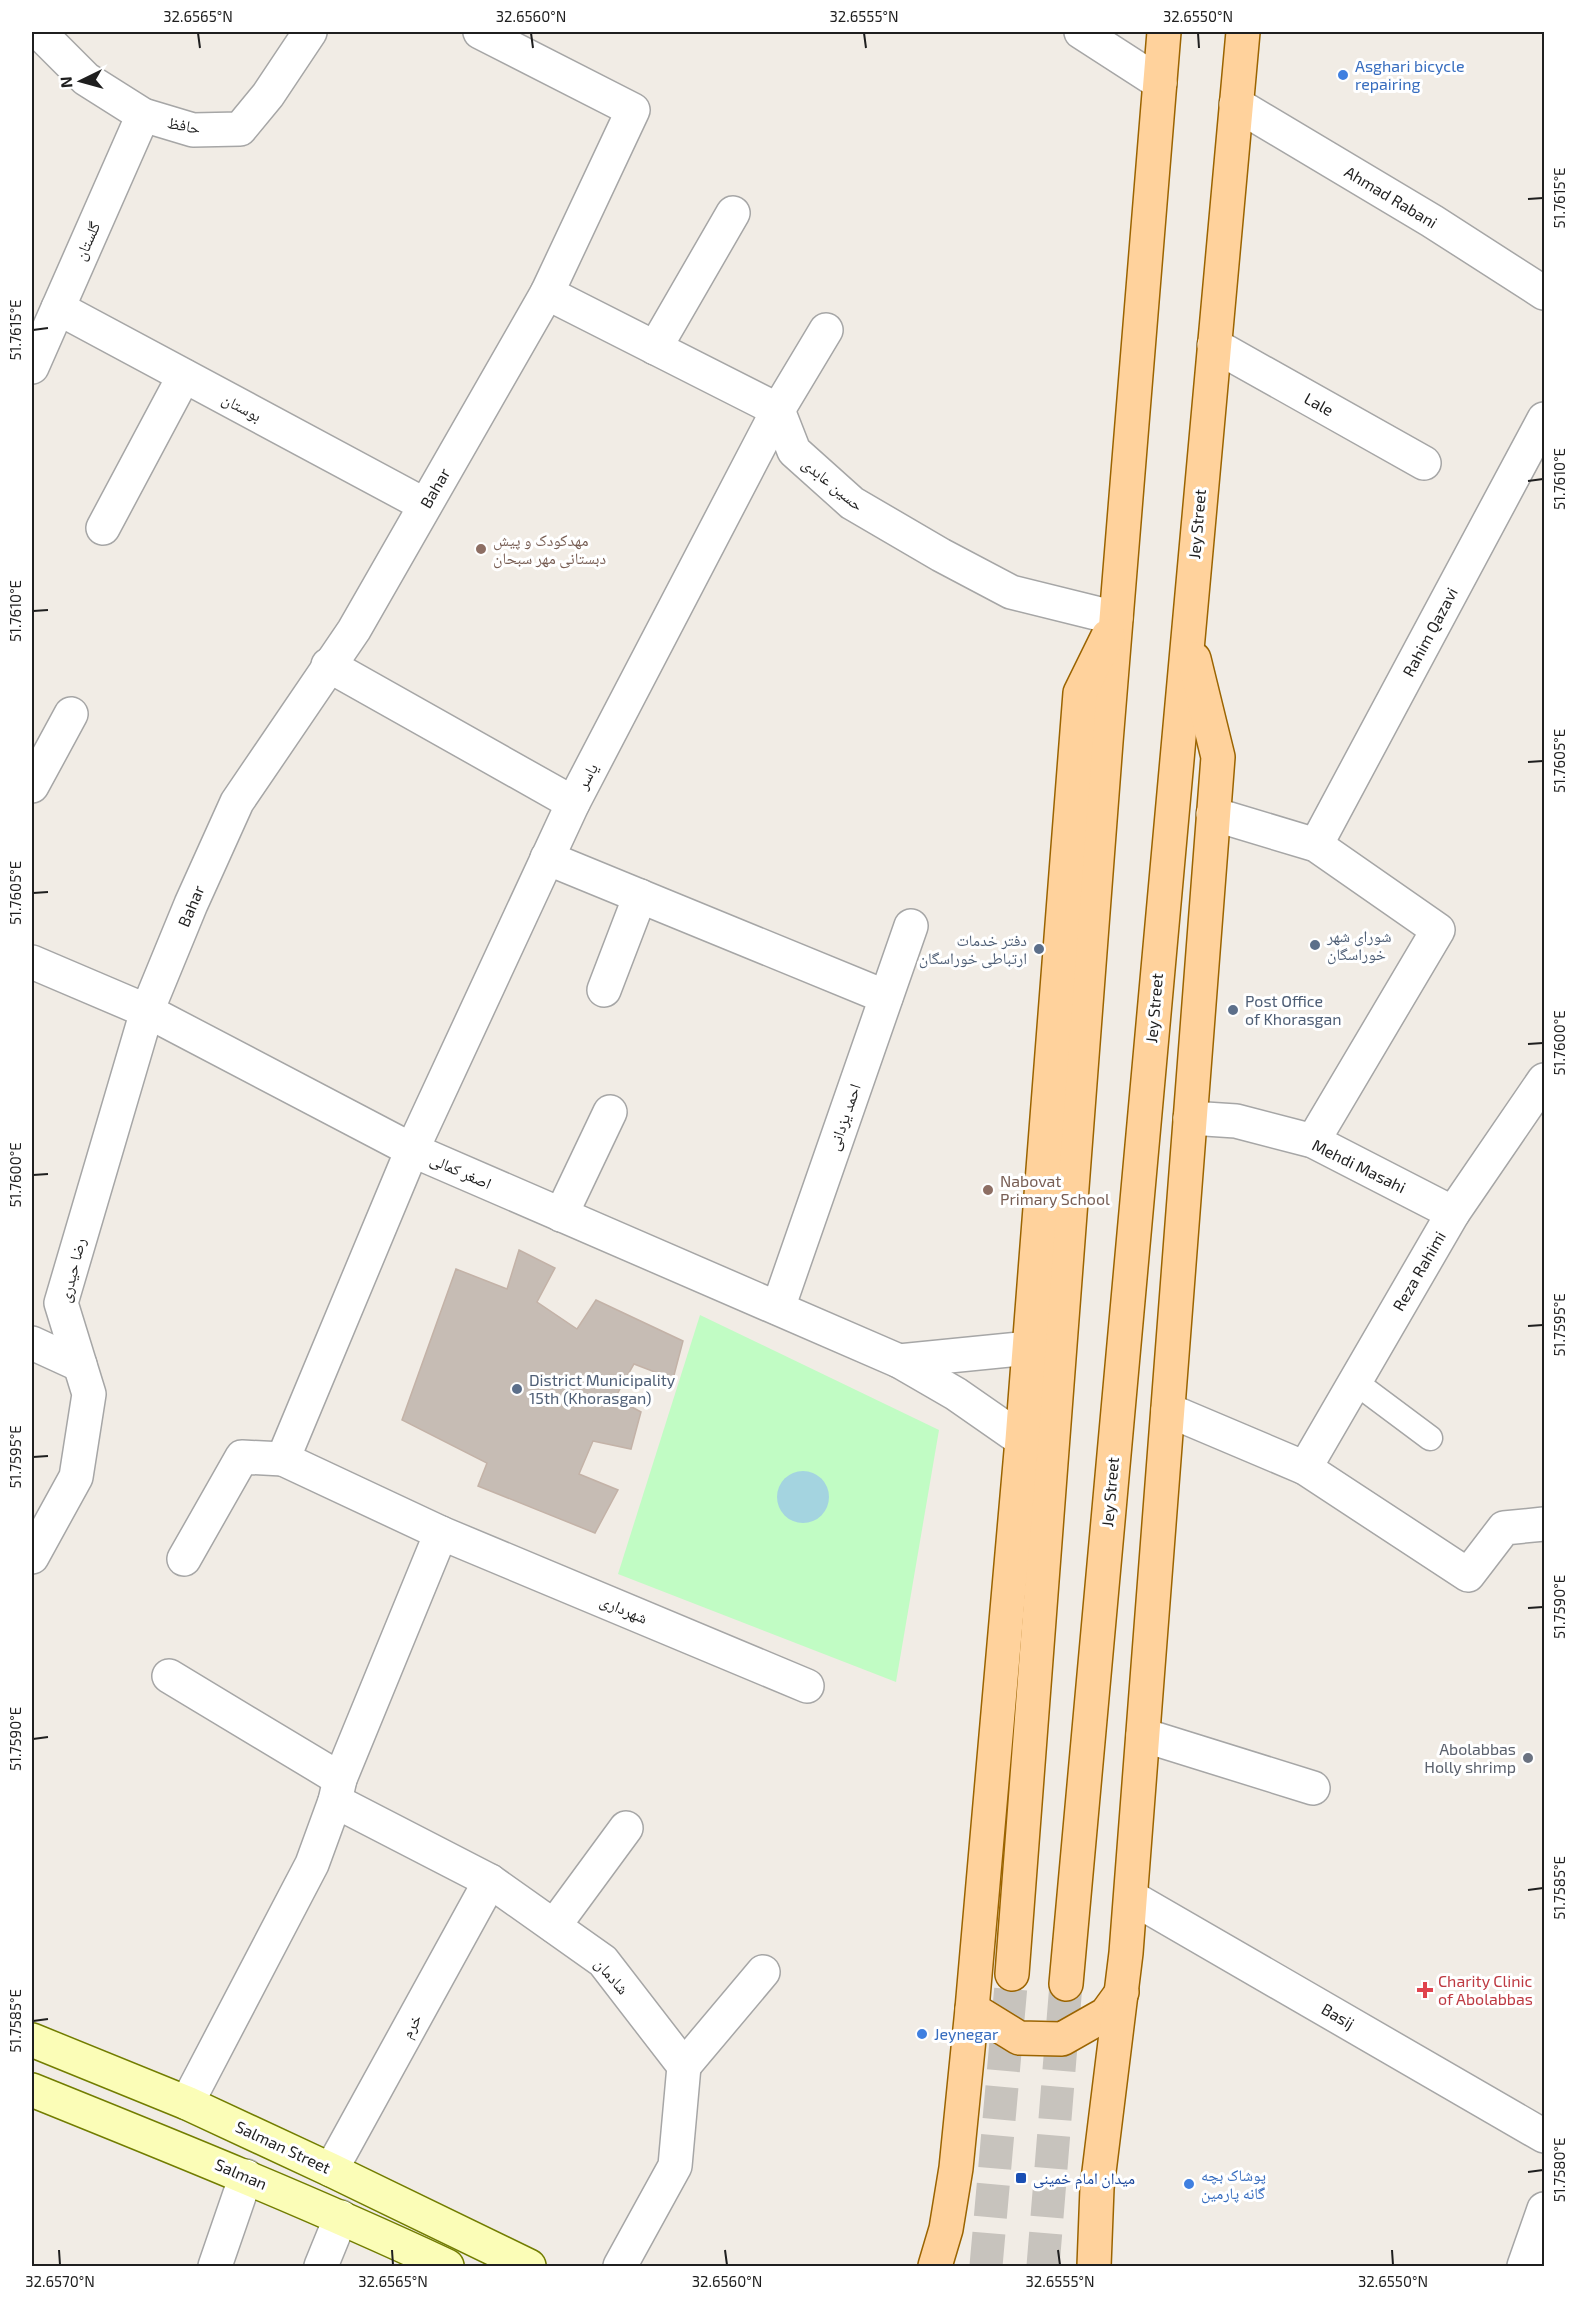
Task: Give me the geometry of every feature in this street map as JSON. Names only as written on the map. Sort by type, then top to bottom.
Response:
[{"type":"main road","points":[[1012,1974],[1116,618],[1164,32]]},
{"type":"main road","name":"Jey Street","points":[[1066,1984],[1243,32]]},
{"type":"main road","points":[[934,2266],[946,2229],[956,2168],[972,2009],[1022,1440],[1080,693],[1116,618]]},
{"type":"main road","points":[[1094,2266],[1097,2188],[1122,1992],[1131,1897],[1218,757],[1187,630]]},
{"type":"main road","points":[[972,2009],[1019,2038],[1062,2039],[1106,2014],[1122,1992]]},
{"type":"main road","name":"Salman Street","points":[[32,2040],[187,2103],[529,2266]]},
{"type":"main road","name":"Salman","points":[[32,2090],[246,2176],[447,2266]]},
{"type":"street","name":"حافظ","points":[[39,32],[86,79],[143,115],[193,130],[240,129],[268,95],[310,32]]},
{"type":"street","name":"Bahar","points":[[147,1011],[191,904],[237,802],[328,665],[354,630],[547,292],[633,110],[480,32]]},
{"type":"street","points":[[1081,32],[1160,83]]},
{"type":"street","name":"Ahmad Rabani","points":[[1236,104],[1432,221],[1545,293]]},
{"type":"street","name":"گلستان","points":[[32,367],[143,115]]},
{"type":"street","points":[[656,348],[733,213]]},
{"type":"street","points":[[547,292],[778,410]]},
{"type":"street","name":"بوستان","points":[[58,308],[425,505]]},
{"type":"street","name":"یاسر","points":[[283,1459],[412,1150],[573,803],[778,410],[826,330]]},
{"type":"street","name":"Lale","points":[[1214,345],[1424,463]]},
{"type":"street","points":[[103,528],[184,376]]},
{"type":"street","name":"حسین عابدی","points":[[778,410],[794,451],[852,503],[941,555],[1011,592],[1116,618]]},
{"type":"street","name":"Rahim Qazavi","points":[[1316,845],[1545,419]]},
{"type":"street","points":[[328,665],[573,803]]},
{"type":"street","points":[[32,786],[71,714]]},
{"type":"street","points":[[1213,814],[1316,845],[1438,930],[1313,1142]]},
{"type":"street","points":[[547,858],[886,997]]},
{"type":"street","points":[[604,990],[640,897]]},
{"type":"street","name":"احمد یزدانی","points":[[777,1308],[911,926]]},
{"type":"street","name":"اصغر کمالی","points":[[32,963],[147,1011],[412,1150],[899,1361],[956,1394],[1022,1440]]},
{"type":"street","name":"رضا حیدری","points":[[32,1557],[76,1477],[89,1394],[61,1303],[147,1011]]},
{"type":"street","name":"Reza Rahimi","points":[[1305,1468],[1453,1213],[1545,1080]]},
{"type":"street","points":[[561,1215],[610,1112]]},
{"type":"street","name":"Mehdi Masahi","points":[[1190,1118],[1236,1121],[1313,1142],[1453,1213]]},
{"type":"street","points":[[32,1343],[80,1365]]},
{"type":"street","points":[[899,1361],[1029,1348]]},
{"type":"street","points":[[1167,1410],[1305,1468],[1468,1575],[1504,1528],[1544,1524]]},
{"type":"street","points":[[184,1559],[242,1457],[283,1459]]},
{"type":"street","name":"شهرداری","points":[[283,1459],[441,1533],[807,1686]]},
{"type":"street","points":[[187,2103],[312,1864],[337,1790],[441,1533]]},
{"type":"street","name":"شادمان","points":[[169,1676],[337,1790],[490,1881],[603,1961],[684,2066]]},
{"type":"street","points":[[1143,1735],[1313,1788]]},
{"type":"street","points":[[554,1926],[626,1828]]},
{"type":"street","name":"خرم","points":[[331,2170],[490,1881]]},
{"type":"street","name":"Basij","points":[[1131,1897],[1545,2136]]},
{"type":"street","points":[[620,2266],[675,2166],[684,2066],[763,1972]]},
{"type":"street","points":[[215,2266],[246,2176]]},
{"type":"street","points":[[1533,2255],[1545,2209]]},
{"type":"street","points":[[321,2266],[341,2217]]},
{"type":"lane","points":[[1355,1382],[1430,1438]]},
{"type":"green space","points":[[700,1315],[939,1430],[896,1682],[618,1574]]},
{"type":"water","points":[[798,1471],[808,1471],[822,1478],[829,1497],[822,1516],[808,1523],[798,1523],[788,1519],[781,1512],[777,1502],[777,1492],[781,1482],[788,1475]]},
{"type":"building","name":"District Municipality 15th (Khorasgan)","points":[[519,1250],[555,1268],[537,1302],[577,1329],[596,1300],[683,1341],[673,1379],[634,1364],[615,1398],[641,1412],[631,1449],[593,1441],[579,1474],[618,1490],[595,1533],[478,1486],[487,1463],[402,1420],[456,1269],[507,1289]]},
{"type":"tunnel","points":[[986,2266],[1012,1974]]},
{"type":"tunnel","points":[[1043,2266],[1066,1984]]},
{"type":"place","name":"Asghari bicycle repairing","points":[[1343,75]]},
{"type":"place","name":"مهدکودک و پیش دبستانی مهر سبحان","points":[[481,549]]},
{"type":"place","name":"شورای شهر خوراسگان","points":[[1315,945]]},
{"type":"place","name":"دفتر خدمات ارتباطی خوراسگان","points":[[1039,949]]},
{"type":"place","name":"Post Office of Khorasgan","points":[[1233,1010]]},
{"type":"place","name":"Nabovat Primary School","points":[[988,1190]]},
{"type":"place","name":"District Municipality 15th (Khorasgan)","points":[[517,1389]]},
{"type":"place","name":"Abolabbas Holly shrimp","points":[[1528,1758]]},
{"type":"place","name":"Charity Clinic of Abolabbas","points":[[1425,1990]]},
{"type":"place","name":"Jeynegar","points":[[922,2034]]},
{"type":"place","name":"میدان امام خمینی","points":[[1021,2178]]},
{"type":"place","name":"پوشاک بچه گانه پارمین","points":[[1189,2184]]}]
